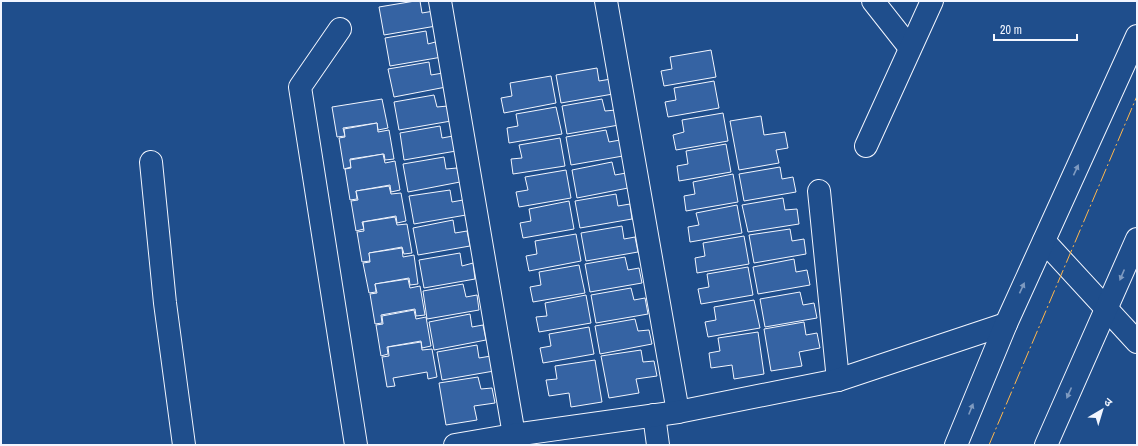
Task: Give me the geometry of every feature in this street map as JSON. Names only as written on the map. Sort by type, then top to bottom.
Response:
[{"type":"street","points":[[440,1],[514,435]]},
{"type":"street","points":[[606,1],[678,412]]},
{"type":"street","points":[[873,1],[910,48]]},
{"type":"street","points":[[866,146],[932,1]]},
{"type":"street","points":[[340,29],[300,87],[356,445]]},
{"type":"street","points":[[956,445],[1006,324],[1137,36]]},
{"type":"street","points":[[151,162],[165,303],[184,445]]},
{"type":"street","points":[[819,191],[838,380]]},
{"type":"street","points":[[1046,445],[1137,239]]},
{"type":"street","points":[[1044,241],[1137,342]]},
{"type":"street","points":[[455,445],[490,442],[514,435],[678,412],[838,380],[1006,324]]},
{"type":"street","points":[[654,416],[658,445]]},
{"type":"building","points":[[420,1],[422,13],[434,11],[436,26],[384,35],[379,7]]},
{"type":"building","points":[[426,31],[428,44],[439,41],[442,57],[390,66],[385,38]]},
{"type":"building","points":[[711,50],[716,77],[664,86],[661,71],[672,69],[670,57]]},
{"type":"building","points":[[429,62],[431,75],[443,73],[446,87],[394,97],[388,69]]},
{"type":"building","points":[[597,68],[599,81],[611,79],[613,94],[561,103],[556,75]]},
{"type":"building","points":[[551,76],[556,103],[504,113],[501,98],[512,96],[510,83]]},
{"type":"building","points":[[714,81],[719,108],[668,117],[665,102],[676,100],[674,88]]},
{"type":"building","points":[[434,95],[437,107],[448,106],[451,121],[399,130],[394,102]]},
{"type":"building","points":[[382,99],[388,128],[378,130],[377,123],[343,128],[345,136],[337,137],[332,107]]},
{"type":"building","points":[[602,99],[605,111],[616,110],[619,125],[567,134],[562,106]]},
{"type":"building","points":[[556,107],[562,134],[509,143],[507,128],[518,126],[516,114]]},
{"type":"building","points":[[723,113],[728,141],[676,150],[673,135],[684,132],[682,120]]},
{"type":"building","points":[[761,116],[764,135],[785,132],[788,148],[776,150],[779,163],[739,170],[730,121]]},
{"type":"building","points":[[377,123],[378,132],[389,130],[394,159],[385,160],[384,154],[350,159],[351,167],[344,169],[339,138],[345,137],[344,129]]},
{"type":"building","points":[[440,126],[442,138],[453,136],[456,151],[404,160],[400,133]]},
{"type":"building","points":[[606,130],[609,142],[620,140],[623,156],[571,165],[566,137]]},
{"type":"building","points":[[560,138],[565,166],[513,174],[511,159],[522,158],[519,145]]},
{"type":"building","points":[[726,144],[731,172],[679,181],[677,166],[688,164],[686,151]]},
{"type":"building","points":[[383,154],[385,163],[395,161],[400,190],[391,192],[390,185],[356,191],[357,199],[350,200],[345,169],[351,168],[350,160]]},
{"type":"building","points":[[444,157],[446,169],[457,168],[460,182],[408,192],[403,164]]},
{"type":"building","points":[[612,162],[615,175],[626,173],[628,188],[577,198],[572,170]]},
{"type":"building","points":[[780,167],[782,179],[793,177],[796,192],[744,201],[739,174]]},
{"type":"building","points":[[566,170],[571,198],[519,207],[516,192],[528,190],[525,177]]},
{"type":"building","points":[[733,174],[738,202],[686,211],[684,196],[695,194],[693,182]]},
{"type":"building","points":[[389,186],[391,194],[401,193],[406,221],[397,223],[396,216],[362,222],[364,229],[356,231],[351,201],[358,200],[356,191]]},
{"type":"building","points":[[450,190],[452,202],[463,200],[466,215],[414,224],[409,196]]},
{"type":"building","points":[[616,194],[618,206],[630,204],[632,219],[580,228],[575,201]]},
{"type":"building","points":[[783,198],[785,210],[797,209],[799,224],[748,232],[742,205]]},
{"type":"building","points":[[569,201],[574,229],[523,238],[520,223],[531,221],[529,209]]},
{"type":"building","points":[[737,205],[742,233],[690,242],[688,227],[699,225],[696,213]]},
{"type":"building","points":[[395,217],[397,225],[407,224],[412,253],[404,254],[402,247],[369,253],[370,261],[362,262],[357,232],[364,231],[363,222]]},
{"type":"building","points":[[453,220],[455,233],[467,231],[470,246],[418,255],[413,228]]},
{"type":"building","points":[[622,226],[624,239],[635,237],[638,252],[586,261],[581,233]]},
{"type":"building","points":[[790,229],[792,241],[804,239],[806,254],[754,263],[749,235]]},
{"type":"building","points":[[576,234],[581,261],[529,271],[526,256],[537,254],[535,241]]},
{"type":"building","points":[[744,236],[749,264],[697,273],[695,258],[705,256],[703,243]]},
{"type":"building","points":[[402,248],[403,257],[414,255],[418,284],[410,285],[409,278],[375,284],[376,292],[369,293],[363,263],[370,262],[369,253]]},
{"type":"building","points":[[460,253],[462,266],[473,263],[475,279],[424,288],[419,260]]},
{"type":"building","points":[[625,257],[628,270],[639,268],[642,283],[590,292],[585,264]]},
{"type":"building","points":[[794,259],[796,272],[807,270],[810,285],[758,294],[753,267]]},
{"type":"building","points":[[579,265],[585,293],[533,302],[530,287],[541,285],[539,272]]},
{"type":"building","points":[[748,267],[753,295],[701,304],[698,289],[709,287],[707,274]]},
{"type":"building","points":[[408,279],[410,288],[420,286],[425,315],[416,316],[415,309],[381,315],[382,323],[375,324],[370,294],[377,293],[375,284]]},
{"type":"building","points":[[463,284],[466,297],[477,295],[479,310],[427,319],[423,291]]},
{"type":"building","points":[[631,288],[634,300],[645,298],[648,314],[596,323],[591,295]]},
{"type":"building","points":[[800,292],[803,305],[814,303],[817,318],[765,327],[760,299]]},
{"type":"building","points":[[586,295],[591,323],[539,332],[536,317],[547,316],[545,303]]},
{"type":"building","points":[[754,300],[760,328],[708,337],[705,322],[716,320],[714,307]]},
{"type":"building","points":[[414,310],[416,319],[426,317],[431,346],[422,348],[421,341],[387,347],[388,354],[381,356],[376,325],[383,324],[382,316]]},
{"type":"building","points":[[470,314],[472,327],[483,325],[486,340],[434,350],[429,322]]},
{"type":"building","points":[[635,319],[638,331],[649,330],[652,344],[600,354],[595,326]]},
{"type":"building","points":[[804,322],[806,335],[817,333],[820,348],[799,352],[802,366],[771,371],[764,329]]},
{"type":"building","points":[[589,327],[594,354],[543,363],[540,348],[551,346],[549,334]]},
{"type":"building","points":[[758,332],[764,374],[734,379],[732,365],[711,368],[709,353],[720,351],[718,338]]},
{"type":"building","points":[[421,342],[422,350],[432,349],[437,377],[428,379],[427,372],[393,378],[395,386],[387,387],[382,357],[389,356],[388,347]]},
{"type":"building","points":[[477,345],[479,358],[491,356],[494,371],[442,380],[437,352]]},
{"type":"building","points":[[641,350],[643,362],[654,361],[657,376],[636,379],[639,393],[609,398],[601,356]]},
{"type":"building","points":[[595,360],[602,402],[571,407],[569,393],[549,396],[546,380],[557,379],[555,366]]},
{"type":"building","points":[[478,377],[481,389],[492,388],[495,403],[474,406],[477,420],[446,425],[439,383]]},
{"type":"power","points":[[989,445],[1137,96]]}]
